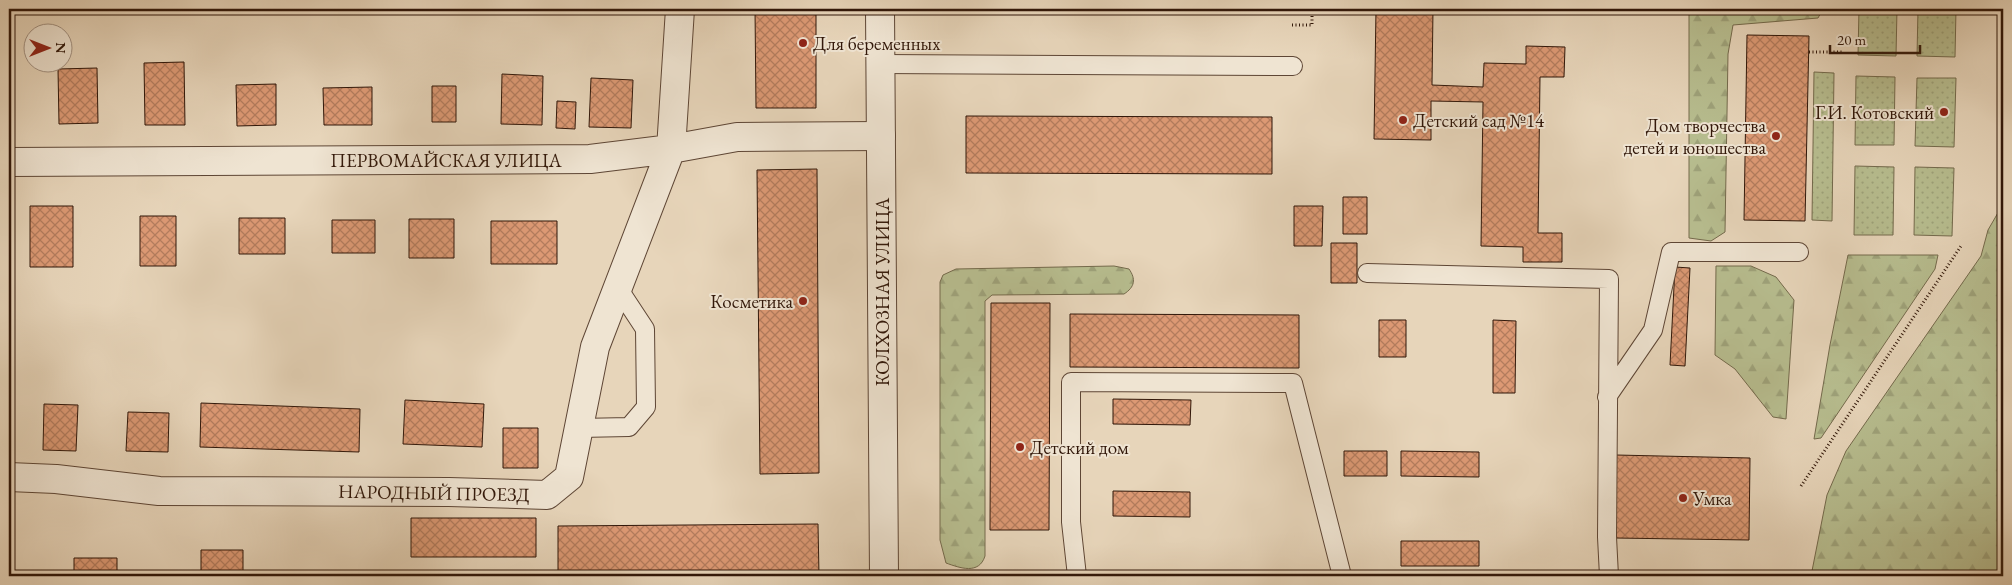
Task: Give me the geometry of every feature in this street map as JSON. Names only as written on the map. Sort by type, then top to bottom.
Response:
[{"type":"street","name":"НАРОДНЫЙ ПРОЕЗД","points":[[9,477],[56,479],[158,491],[440,492],[547,495],[569,477],[595,347],[671,150],[680,9]]},
{"type":"street","name":"КОЛХОЗНАЯ УЛИЦА","points":[[880,9],[884,576]]},
{"type":"street","name":"ПЕРВОМАЙСКАЯ УЛИЦА","points":[[9,162],[590,159],[671,150],[737,137],[881,136]]},
{"type":"lane","points":[[880,64],[1293,66]]},
{"type":"lane","points":[[1607,397],[1653,330],[1671,252],[1800,252]]},
{"type":"lane","points":[[1367,273],[1609,279],[1607,537],[1610,576]]},
{"type":"lane","points":[[579,428],[629,426],[646,407],[645,329],[618,288]]},
{"type":"lane","points":[[1077,576],[1071,522],[1071,382],[1293,383],[1342,576]]},
{"type":"path","points":[[1292,25],[1312,25],[1312,9]]},
{"type":"path","points":[[1809,52],[1842,52]]},
{"type":"path","points":[[1801,486],[1960,246]]},
{"type":"green space","points":[[1689,9],[1823,9],[1818,18],[1733,25],[1728,54],[1725,232],[1711,241],[1689,238]]},
{"type":"green space","points":[[1859,9],[1897,9],[1896,56],[1858,55]]},
{"type":"green space","points":[[1918,9],[1956,9],[1955,57],[1917,56]]},
{"type":"green space","points":[[1814,72],[1834,73],[1832,221],[1812,220]]},
{"type":"green space","points":[[1856,76],[1895,77],[1894,145],[1855,145]]},
{"type":"green space","points":[[1917,78],[1956,78],[1954,147],[1915,146]]},
{"type":"green space","points":[[1855,166],[1894,167],[1893,235],[1854,235]]},
{"type":"green space","points":[[1915,167],[1954,168],[1952,236],[1914,235]]},
{"type":"green space","points":[[1999,211],[2003,214],[2003,576],[1811,576],[1827,495],[1846,451],[1981,256],[1988,230]]},
{"type":"green space","points":[[1848,255],[1938,255],[1935,269],[1821,438],[1814,439],[1830,345]]},
{"type":"green space","points":[[1114,266],[1129,269],[1133,276],[1132,286],[1124,294],[992,295],[985,301],[985,556],[982,562],[974,568],[957,567],[946,563],[940,540],[940,282],[943,275],[956,269]]},
{"type":"green space","points":[[1716,266],[1751,266],[1776,277],[1794,300],[1786,419],[1773,417],[1735,369],[1715,355]]},
{"type":"building","points":[[755,9],[816,9],[816,108],[756,108]]},
{"type":"building","name":"Детский сад №14","points":[[1376,9],[1433,9],[1432,85],[1483,87],[1484,63],[1526,64],[1526,46],[1565,47],[1564,77],[1540,77],[1538,233],[1562,233],[1562,262],[1523,262],[1523,247],[1481,246],[1483,102],[1431,101],[1431,140],[1374,139]]},
{"type":"building","name":"Дом творчества детей и юношества","points":[[1747,35],[1809,36],[1805,221],[1744,220]]},
{"type":"building","points":[[184,62],[185,125],[145,125],[144,63]]},
{"type":"building","points":[[97,68],[98,123],[59,124],[58,72],[72,72],[72,69]]},
{"type":"building","points":[[502,74],[543,76],[542,125],[501,124]]},
{"type":"building","points":[[591,78],[633,80],[631,128],[589,127]]},
{"type":"building","points":[[9,83],[11,83],[10,125],[9,125]]},
{"type":"building","points":[[276,84],[276,125],[237,126],[236,85]]},
{"type":"building","points":[[432,86],[456,86],[456,122],[432,122]]},
{"type":"building","points":[[372,87],[372,125],[324,125],[323,88]]},
{"type":"building","points":[[557,101],[576,102],[575,129],[556,128]]},
{"type":"building","points":[[966,116],[1272,117],[1272,174],[966,173]]},
{"type":"building","points":[[817,169],[819,473],[760,474],[757,170]]},
{"type":"building","points":[[1343,197],[1367,197],[1367,234],[1343,234]]},
{"type":"building","points":[[30,206],[73,206],[73,267],[30,267]]},
{"type":"building","points":[[1294,206],[1323,206],[1322,246],[1294,246]]},
{"type":"building","points":[[140,216],[176,216],[176,266],[140,266]]},
{"type":"building","points":[[239,218],[285,218],[285,254],[239,254]]},
{"type":"building","points":[[409,219],[454,219],[454,258],[409,258]]},
{"type":"building","points":[[332,220],[375,220],[375,253],[332,253]]},
{"type":"building","points":[[491,221],[557,221],[557,264],[491,264]]},
{"type":"building","points":[[1331,243],[1357,243],[1357,283],[1331,283]]},
{"type":"building","points":[[1675,267],[1690,268],[1685,366],[1670,365]]},
{"type":"building","name":"Детский дом","points":[[991,303],[1050,303],[1049,530],[990,530]]},
{"type":"building","points":[[1070,314],[1299,315],[1299,368],[1070,367]]},
{"type":"building","points":[[1379,320],[1406,320],[1406,357],[1379,357]]},
{"type":"building","points":[[1493,320],[1516,321],[1515,393],[1493,393]]},
{"type":"building","points":[[1113,399],[1191,400],[1190,425],[1113,424]]},
{"type":"building","points":[[405,400],[484,404],[482,447],[403,444]]},
{"type":"building","points":[[201,403],[360,409],[359,452],[200,447]]},
{"type":"building","points":[[44,404],[78,405],[76,451],[43,450]]},
{"type":"building","points":[[128,412],[169,413],[168,452],[126,451]]},
{"type":"building","points":[[503,428],[538,428],[538,468],[503,468]]},
{"type":"building","points":[[1344,451],[1387,451],[1387,476],[1344,476]]},
{"type":"building","points":[[1401,451],[1479,452],[1479,477],[1401,476]]},
{"type":"building","name":"Умка","points":[[1616,455],[1750,458],[1749,540],[1615,538]]},
{"type":"building","points":[[1113,491],[1190,492],[1190,517],[1113,516]]},
{"type":"building","points":[[411,518],[536,518],[536,557],[411,557]]},
{"type":"building","points":[[818,524],[819,576],[558,576],[558,526]]},
{"type":"building","points":[[1401,541],[1479,541],[1479,566],[1401,566]]},
{"type":"building","points":[[201,550],[243,550],[243,576],[201,576]]},
{"type":"building","points":[[74,558],[117,558],[117,576],[74,576]]},
{"type":"place","name":"Для беременных","points":[[803,43]]},
{"type":"place","name":"Г.И. Котовский","points":[[1944,112]]},
{"type":"place","name":"Детский сад №14","points":[[1403,120]]},
{"type":"place","name":"Дом творчества детей и юношества","points":[[1776,136]]},
{"type":"place","name":"Косметика","points":[[803,301]]},
{"type":"place","name":"Детский дом","points":[[1020,447]]},
{"type":"place","name":"Умка","points":[[1683,498]]}]
